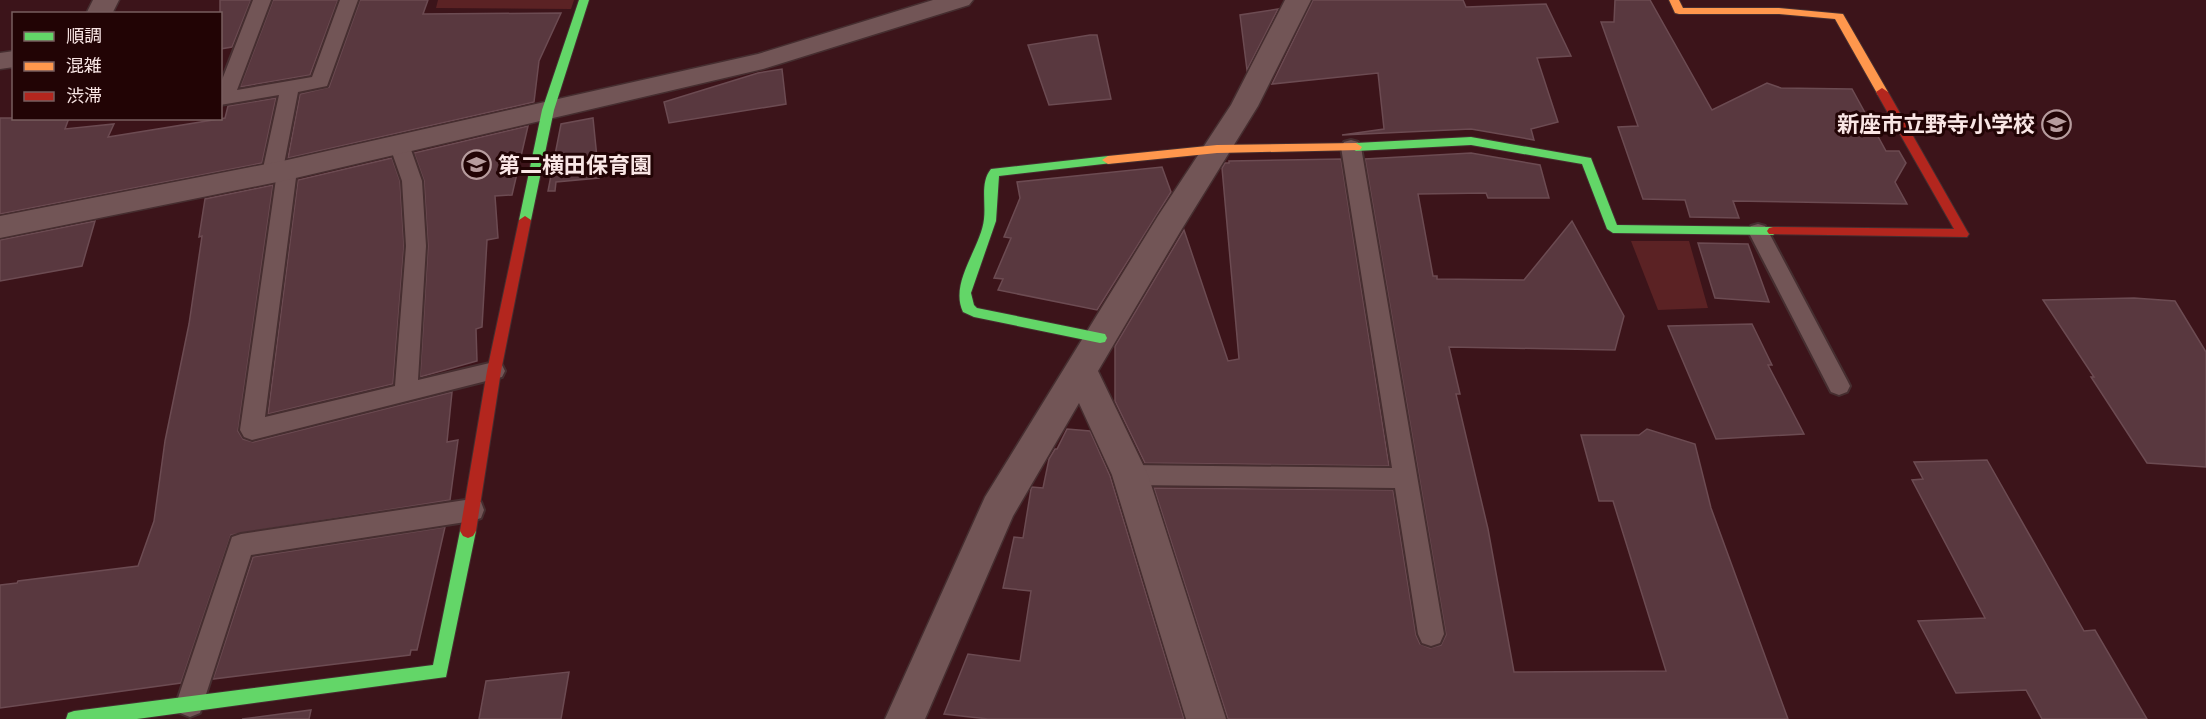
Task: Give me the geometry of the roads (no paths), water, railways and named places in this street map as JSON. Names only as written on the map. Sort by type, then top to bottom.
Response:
[{"type":"street","points":[[74,719],[440,672],[472,510],[494,371],[548,110],[584,0]]},
{"type":"street","points":[[0,227],[280,172],[763,61],[960,0]]},
{"type":"street","points":[[905,719],[998,508],[1244,106],[1298,0]]},
{"type":"street","points":[[1100,338],[974,312],[968,308],[965,293],[990,220],[991,177],[995,172],[1005,169],[1217,149],[1351,147],[1471,141],[1587,161],[1613,229],[1963,234],[1839,16],[1779,11],[1679,11],[1674,0]]},
{"type":"street","points":[[1081,370],[1131,475],[1206,719]]},
{"type":"lane","points":[[223,99],[262,0]]},
{"type":"lane","points":[[223,99],[320,82],[349,0]]},
{"type":"lane","points":[[290,87],[252,430],[494,371]]},
{"type":"lane","points":[[399,144],[412,180],[416,246],[406,393]]},
{"type":"lane","points":[[1351,147],[1431,634]]},
{"type":"lane","points":[[1758,231],[1839,386]]},
{"type":"lane","points":[[1131,475],[1406,477]]},
{"type":"lane","points":[[190,704],[241,545],[472,510]]},
{"type":"place","name":"新座市立野寺小学校","points":[[2056,124]]},
{"type":"place","name":"第二横田保育園","points":[[477,165]]}]
